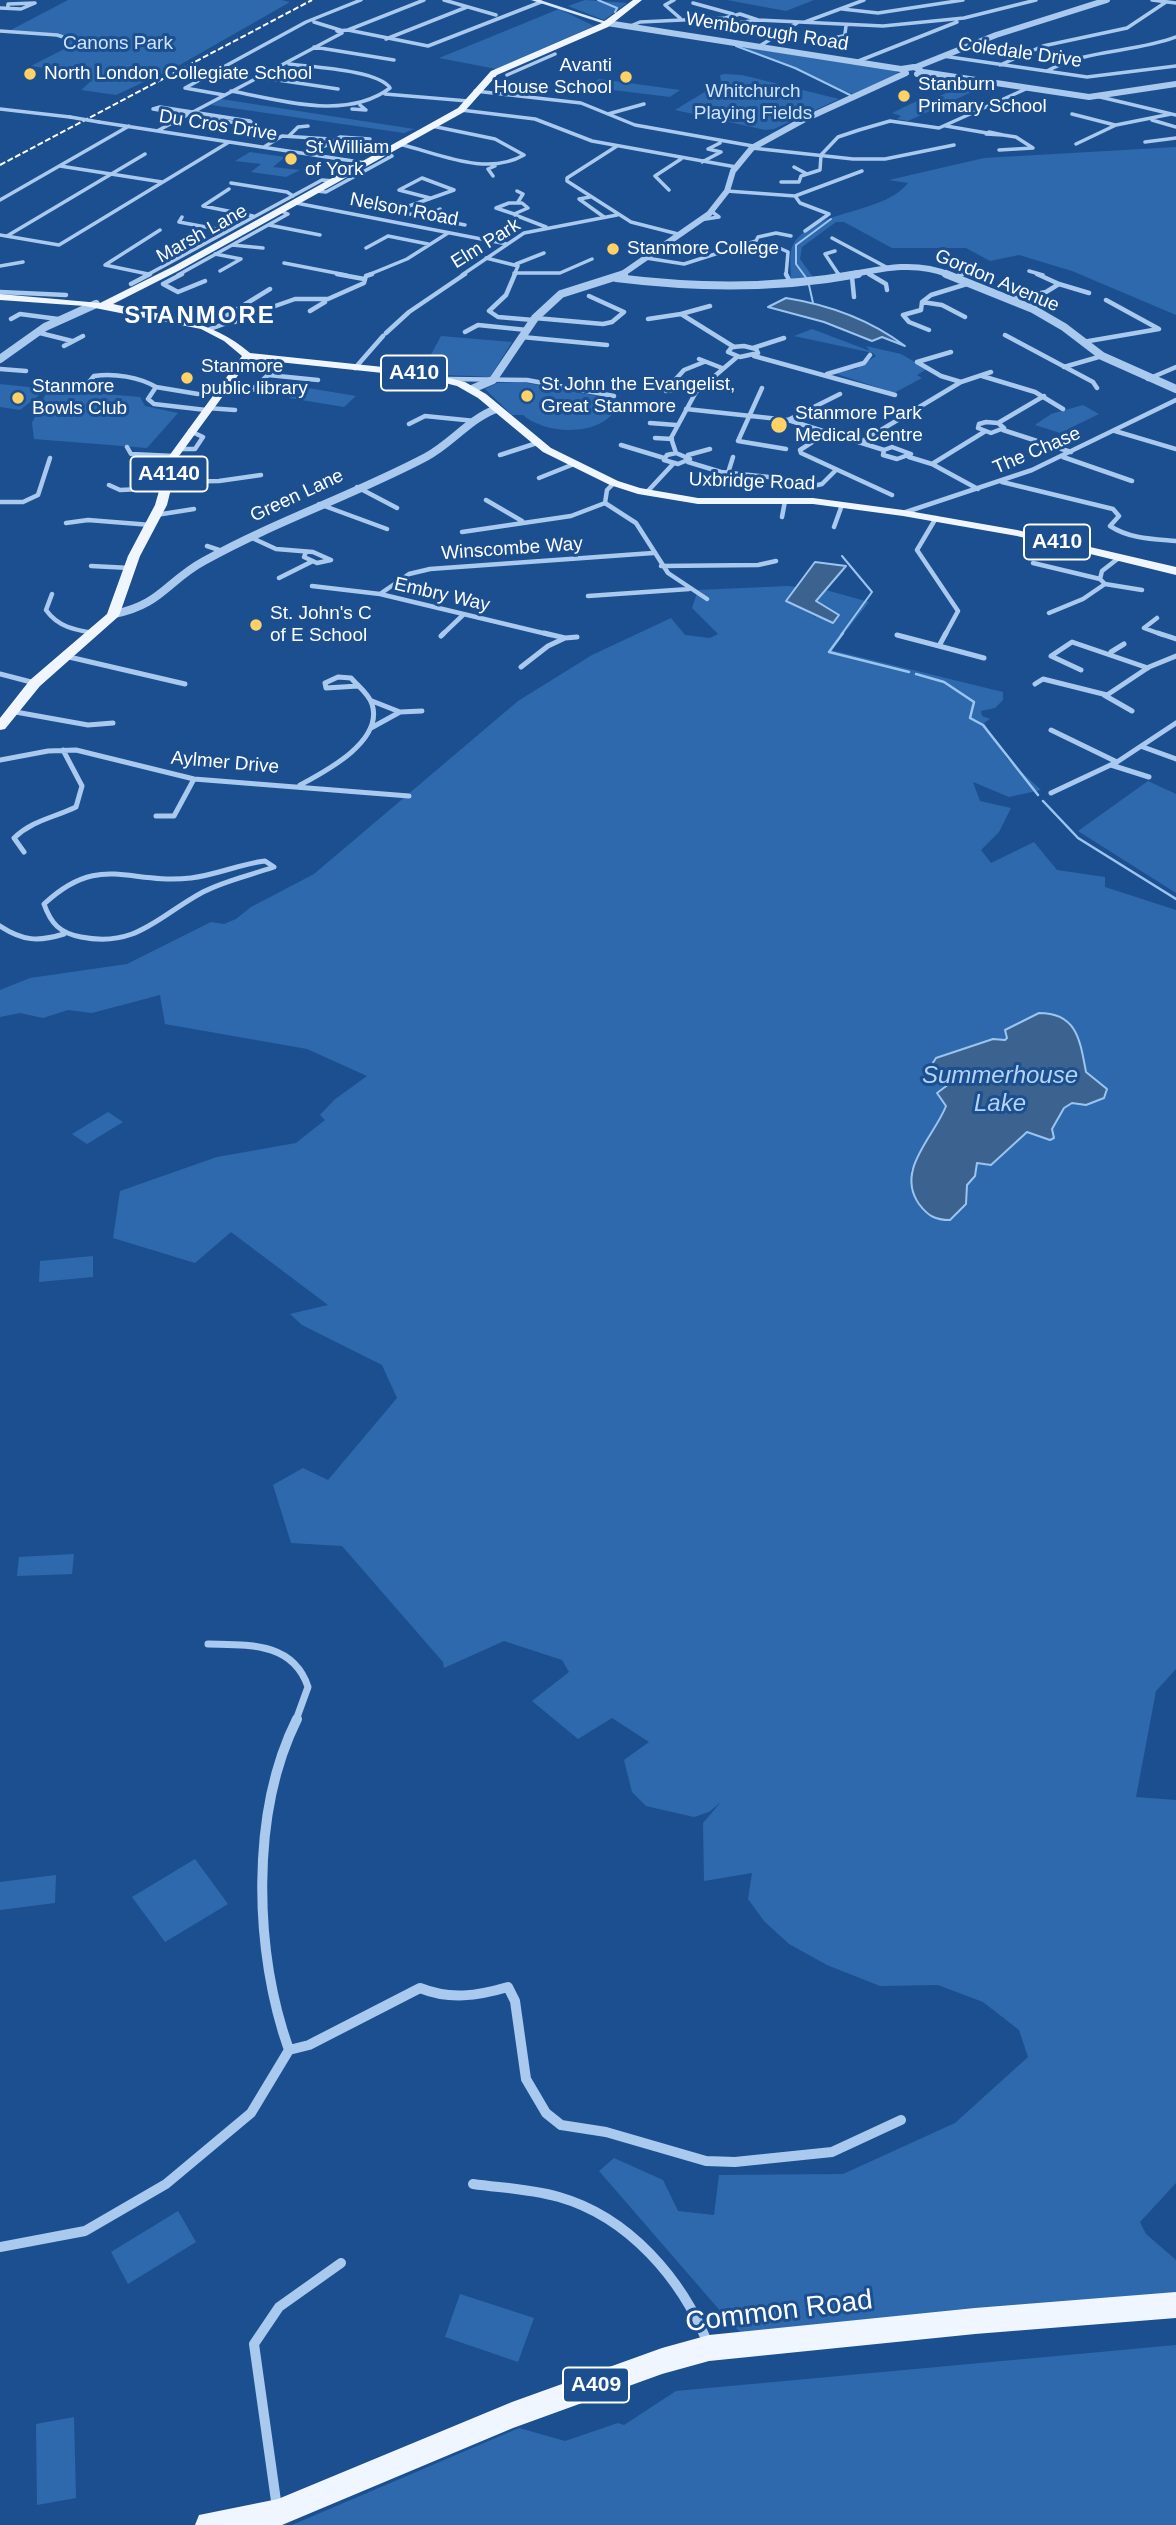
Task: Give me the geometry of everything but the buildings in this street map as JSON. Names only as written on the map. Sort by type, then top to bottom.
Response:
[{"type":"main road","points":[[607,23],[638,0]]},
{"type":"main road","points":[[538,1],[607,23],[620,18],[644,0]]},
{"type":"main road","name":"Marsh Lane","points":[[103,305],[124,305],[169,273],[279,212],[294,199],[314,193],[461,110],[489,76],[607,23]]},
{"type":"main road","name":"A410","points":[[7,295],[124,305],[210,329],[247,356],[355,368]]},
{"type":"main road","name":"A4140","points":[[0,726],[35,683],[69,657],[113,612],[130,568],[154,520],[176,452],[247,356]]},
{"type":"main road","name":"Uxbridge Road","points":[[355,368],[448,379],[472,389],[537,443],[614,483],[647,492],[698,500],[785,501],[903,513],[1017,533],[1176,571]]},
{"type":"main road","name":"Common Road","points":[[227,2524],[278,2513],[512,2416],[662,2361],[709,2348],[975,2320],[1176,2305]]},
{"type":"street","points":[[224,95],[185,88],[306,22],[361,0]]},
{"type":"street","points":[[348,31],[424,0]]},
{"type":"street","points":[[444,0],[497,17]]},
{"type":"street","points":[[674,0],[665,5],[680,18]]},
{"type":"street","points":[[803,23],[864,0]]},
{"type":"street","points":[[842,9],[878,13],[962,0]]},
{"type":"street","points":[[725,18],[737,23],[758,20],[846,26],[917,24],[964,18],[1036,0]]},
{"type":"street","points":[[472,389],[493,380],[533,319],[562,295],[616,278],[711,211],[727,191],[736,167],[752,147],[904,71],[996,35],[1107,0]]},
{"type":"street","points":[[1152,0],[1176,3]]},
{"type":"street","points":[[313,21],[340,31],[420,47],[538,1]]},
{"type":"street","points":[[0,8],[21,9],[35,3],[12,2],[8,7]]},
{"type":"street","points":[[1000,65],[1042,46],[1127,27],[1146,18],[1166,2]]},
{"type":"street","points":[[693,3],[734,15],[750,15],[758,20]]},
{"type":"street","points":[[385,40],[467,6]]},
{"type":"street","points":[[628,27],[640,22],[680,18],[725,18],[734,15]]},
{"type":"street","points":[[856,62],[964,18]]},
{"type":"street","name":"Wemborough Road","points":[[607,23],[904,71]]},
{"type":"street","points":[[758,47],[798,23]]},
{"type":"street","points":[[917,24],[934,31]]},
{"type":"street","points":[[843,36],[846,26]]},
{"type":"street","points":[[0,31],[57,35],[69,39]]},
{"type":"street","points":[[159,131],[288,63],[340,31]]},
{"type":"street","points":[[1046,71],[1072,61],[1146,47],[1176,37]]},
{"type":"street","points":[[313,47],[394,60]]},
{"type":"street","points":[[507,75],[555,54]]},
{"type":"street","name":"Coledale Drive","points":[[943,56],[1087,77],[1176,66]]},
{"type":"street","points":[[518,62],[530,65]]},
{"type":"street","points":[[288,63],[377,78],[390,88],[360,105],[339,107]]},
{"type":"street","points":[[916,67],[923,72]]},
{"type":"street","points":[[904,71],[1096,96],[1173,114]]},
{"type":"street","points":[[257,77],[338,89]]},
{"type":"street","points":[[1096,96],[1176,84]]},
{"type":"street","points":[[780,181],[799,183],[801,176],[820,170],[818,160],[838,137],[885,122],[929,129],[945,125],[1028,88]]},
{"type":"street","points":[[231,91],[366,110],[360,105]]},
{"type":"street","points":[[475,91],[581,103],[635,125],[752,147],[821,155],[885,159],[954,145]]},
{"type":"street","points":[[385,93],[468,101]]},
{"type":"street","points":[[608,114],[644,104]]},
{"type":"street","points":[[160,107],[193,112],[251,122],[243,124],[153,109],[160,107]]},
{"type":"street","name":"Du Cros Drive","points":[[0,109],[99,121],[366,163]]},
{"type":"street","points":[[461,110],[535,119],[592,141],[702,163],[736,167]]},
{"type":"street","points":[[1072,114],[1116,125]]},
{"type":"street","points":[[1076,144],[1116,125],[1173,114]]},
{"type":"street","points":[[1151,120],[1176,127]]},
{"type":"street","points":[[945,125],[991,136],[1016,137],[1033,148],[999,150]]},
{"type":"street","points":[[0,200],[129,126]]},
{"type":"street","points":[[289,136],[298,127],[308,126]]},
{"type":"street","points":[[432,126],[468,132],[523,152],[522,157],[488,169]]},
{"type":"street","points":[[859,130],[871,133]]},
{"type":"street","points":[[263,147],[276,138],[289,136],[330,139],[345,134],[370,139]]},
{"type":"street","points":[[1146,142],[1176,138]]},
{"type":"street","points":[[325,146],[330,139]]},
{"type":"street","points":[[0,235],[59,245],[229,142]]},
{"type":"street","points":[[702,163],[721,152],[708,149],[722,142]]},
{"type":"street","points":[[399,144],[435,150],[480,165],[488,169],[493,176]]},
{"type":"street","points":[[618,146],[567,181],[617,215],[642,227],[678,234]]},
{"type":"street","name":"Marsh Lane","points":[[314,193],[326,192],[392,156],[383,153]]},
{"type":"street","points":[[7,236],[145,154]]},
{"type":"street","points":[[669,190],[658,183],[655,176],[681,159]]},
{"type":"street","points":[[480,165],[499,165]]},
{"type":"street","points":[[59,166],[163,182]]},
{"type":"street","points":[[794,167],[808,174]]},
{"type":"street","points":[[727,191],[795,196],[862,171]]},
{"type":"street","points":[[381,220],[395,211],[454,190],[422,178],[399,190],[430,198]]},
{"type":"street","name":"Marsh Lane","points":[[131,284],[149,275],[169,273],[186,254],[247,220],[261,221],[264,211],[294,199],[300,192],[322,180],[334,181]]},
{"type":"street","points":[[231,183],[287,192],[314,193]]},
{"type":"street","points":[[229,189],[203,206],[320,235]]},
{"type":"street","points":[[517,191],[523,194],[518,202]]},
{"type":"street","points":[[287,192],[294,199]]},
{"type":"street","points":[[795,196],[800,203],[829,214],[805,231]]},
{"type":"street","points":[[591,197],[579,199],[604,217]]},
{"type":"street","name":"Nelson Road","points":[[294,199],[381,220],[507,244]]},
{"type":"street","points":[[514,214],[528,208],[528,205],[518,202],[496,208],[547,228]]},
{"type":"street","points":[[423,217],[440,209]]},
{"type":"street","points":[[264,211],[279,212]]},
{"type":"street","points":[[395,211],[465,225]]},
{"type":"street","name":"Elm Park","points":[[355,368],[409,312],[524,233],[617,215]]},
{"type":"street","points":[[182,217],[179,222],[228,231]]},
{"type":"street","points":[[247,220],[261,221]]},
{"type":"street","points":[[205,281],[178,292],[169,273],[232,245],[261,221]]},
{"type":"street","points":[[149,275],[105,265],[160,230]]},
{"type":"street","points":[[284,263],[364,279],[407,259],[448,233]]},
{"type":"street","points":[[646,258],[684,264],[756,241],[758,237],[776,233],[791,236]]},
{"type":"street","points":[[366,248],[388,236],[428,244]]},
{"type":"street","points":[[832,238],[888,268]]},
{"type":"street","points":[[232,245],[249,249],[263,248]]},
{"type":"street","points":[[775,246],[788,252],[786,278],[790,285]]},
{"type":"street","points":[[835,251],[825,254],[841,278]]},
{"type":"street","points":[[486,258],[516,264],[544,253]]},
{"type":"street","points":[[186,254],[200,256]]},
{"type":"street","points":[[215,254],[241,259],[220,271]]},
{"type":"street","points":[[514,274],[560,273],[592,259]]},
{"type":"street","points":[[0,266],[23,262]]},
{"type":"street","points":[[516,264],[506,295],[489,308],[489,311],[498,317],[603,324],[612,323],[624,313],[589,296]]},
{"type":"street","points":[[955,277],[963,274],[964,267],[974,264]]},
{"type":"street","name":"Gordon Avenue","points":[[616,278],[722,286],[790,285],[888,268],[923,266],[1011,299],[1050,318],[1102,356],[1147,379],[1176,390]]},
{"type":"street","name":"Gordon Avenue","points":[[630,270],[667,283]]},
{"type":"street","points":[[1029,271],[1089,293]]},
{"type":"street","points":[[868,273],[886,284],[887,290]]},
{"type":"street","points":[[852,276],[854,297]]},
{"type":"street","points":[[310,310],[363,284],[364,279]]},
{"type":"street","points":[[922,302],[970,283]]},
{"type":"street","points":[[1011,299],[1046,292],[1059,284]]},
{"type":"street","points":[[236,322],[226,316],[270,289]]},
{"type":"street","points":[[1046,292],[1058,297]]},
{"type":"street","points":[[7,295],[66,295]]},
{"type":"street","points":[[210,329],[295,299],[328,299]]},
{"type":"street","points":[[1083,342],[1158,329],[1153,323],[1106,300]]},
{"type":"street","points":[[922,302],[942,305],[965,317]]},
{"type":"street","points":[[922,302],[921,310],[903,315],[909,322],[929,330]]},
{"type":"street","points":[[0,359],[35,332],[58,319],[103,305]]},
{"type":"street","points":[[648,319],[710,306]]},
{"type":"street","points":[[11,319],[20,314],[58,319]]},
{"type":"street","points":[[681,314],[734,347],[753,348],[784,338]]},
{"type":"street","points":[[466,332],[478,326],[607,345]]},
{"type":"street","points":[[35,332],[72,341]]},
{"type":"street","points":[[1005,335],[1093,382],[1097,388]]},
{"type":"street","points":[[64,346],[83,336]]},
{"type":"street","points":[[734,347],[728,352],[737,357],[754,356],[895,395]]},
{"type":"street","points":[[753,348],[758,351],[754,356]]},
{"type":"street","points":[[951,352],[917,362],[941,376],[961,382]]},
{"type":"street","points":[[826,374],[864,363],[870,355]]},
{"type":"street","points":[[1063,367],[1102,356]]},
{"type":"street","points":[[737,357],[697,391],[676,425],[672,439],[676,453],[729,473],[788,479]]},
{"type":"street","points":[[697,391],[679,387],[675,380],[684,370],[702,360],[722,368]]},
{"type":"street","points":[[1147,379],[1176,367]]},
{"type":"street","points":[[0,369],[26,371]]},
{"type":"street","points":[[861,442],[961,382],[991,372]]},
{"type":"street","points":[[85,387],[94,376],[101,375],[143,379],[156,387],[198,394]]},
{"type":"street","points":[[253,389],[268,375],[318,380]]},
{"type":"street","points":[[982,376],[1044,396],[1063,409]]},
{"type":"street","points":[[448,379],[527,380],[614,396]]},
{"type":"street","points":[[156,387],[148,399],[154,404],[235,410]]},
{"type":"street","points":[[223,388],[264,390]]},
{"type":"street","points":[[666,391],[676,388],[697,391]]},
{"type":"street","points":[[762,388],[738,441],[786,449]]},
{"type":"street","points":[[788,419],[840,394]]},
{"type":"street","points":[[984,432],[978,428],[979,424],[998,423],[1044,396]]},
{"type":"street","name":"The Chase","points":[[903,513],[1002,482],[1062,457],[1176,400]]},
{"type":"street","name":"Green Lane","points":[[113,612],[131,611],[165,595],[189,571],[222,551],[318,504],[427,456],[454,440],[484,412],[496,409]]},
{"type":"street","points":[[686,409],[788,419],[884,450],[902,448],[910,452],[909,457]]},
{"type":"street","points":[[409,424],[425,416],[475,421]]},
{"type":"street","points":[[650,423],[676,425]]},
{"type":"street","points":[[998,423],[1004,426],[1003,430]]},
{"type":"street","points":[[932,464],[984,432],[1003,430],[1072,452]]},
{"type":"street","points":[[1115,431],[1176,449]]},
{"type":"street","points":[[828,432],[800,450],[836,470],[893,493],[892,495]]},
{"type":"street","points":[[655,438],[672,439]]},
{"type":"street","points":[[500,455],[537,443]]},
{"type":"street","points":[[621,445],[664,458],[673,464]]},
{"type":"street","points":[[127,447],[131,454],[176,452]]},
{"type":"street","points":[[647,492],[673,464],[710,449]]},
{"type":"street","points":[[884,450],[883,455],[890,458],[909,457],[932,464],[979,490]]},
{"type":"street","points":[[664,458],[676,453]]},
{"type":"street","points":[[729,473],[733,457]]},
{"type":"street","points":[[1062,457],[1132,481]]},
{"type":"street","points":[[0,502],[23,502],[38,495],[51,458]]},
{"type":"street","points":[[539,478],[574,464]]},
{"type":"street","points":[[804,488],[822,484],[836,470]]},
{"type":"street","points":[[108,485],[120,490],[261,475]]},
{"type":"street","points":[[1002,482],[1113,509],[1119,516],[1110,526],[1117,531],[1146,540],[1176,541]]},
{"type":"street","points":[[605,503],[607,490],[614,483]]},
{"type":"street","points":[[356,487],[397,508]]},
{"type":"street","points":[[486,500],[500,511],[523,521]]},
{"type":"street","points":[[782,517],[785,501]]},
{"type":"street","points":[[462,532],[523,521],[571,518],[605,503]]},
{"type":"street","points":[[605,503],[636,523],[646,535],[662,566],[707,599]]},
{"type":"street","points":[[318,504],[387,529]]},
{"type":"street","points":[[834,527],[842,505]]},
{"type":"street","points":[[66,523],[154,520],[174,514],[182,508],[194,509]]},
{"type":"street","points":[[936,519],[917,550],[958,611],[939,646]]},
{"type":"street","points":[[250,537],[277,549],[306,552],[331,559],[325,564],[311,562],[303,557],[306,552]]},
{"type":"street","points":[[207,546],[222,551]]},
{"type":"street","name":"Winscombe Way","points":[[380,594],[409,574],[430,569],[653,553]]},
{"type":"street","points":[[1100,579],[1102,571],[1120,557]]},
{"type":"street","points":[[662,566],[758,565],[776,561]]},
{"type":"street","points":[[279,578],[311,562]]},
{"type":"street","points":[[1033,563],[1100,579],[1105,584],[1142,590]]},
{"type":"street","points":[[91,566],[130,568]]},
{"type":"street","points":[[1049,613],[1083,599],[1105,584]]},
{"type":"street","name":"Embry Way","points":[[312,586],[380,594],[565,638],[577,637]]},
{"type":"street","points":[[588,596],[690,589]]},
{"type":"street","points":[[52,594],[46,610],[53,620],[70,629],[95,633]]},
{"type":"street","points":[[441,636],[463,615]]},
{"type":"street","points":[[1157,618],[1144,628],[1176,639]]},
{"type":"street","points":[[897,635],[984,658]]},
{"type":"street","name":"Embry Way","points":[[521,667],[548,646],[565,638]]},
{"type":"street","points":[[1081,670],[1051,656],[1073,642],[1111,652],[1148,668]]},
{"type":"street","points":[[1111,652],[1124,644]]},
{"type":"street","points":[[1104,695],[1139,677],[1148,668],[1176,656]]},
{"type":"street","points":[[69,657],[185,684]]},
{"type":"street","points":[[0,674],[35,683]]},
{"type":"street","points":[[358,686],[336,690],[326,688],[325,683],[338,677],[351,678],[372,701],[400,712],[422,711]]},
{"type":"street","points":[[1035,684],[1043,679],[1061,685],[1070,683],[1104,695],[1132,711]]},
{"type":"street","points":[[299,785],[318,777],[360,743],[371,728],[374,715],[372,701]]},
{"type":"street","points":[[10,711],[88,725],[113,723]]},
{"type":"street","points":[[371,728],[400,712]]},
{"type":"street","points":[[1051,793],[1143,747],[1176,723]]},
{"type":"street","points":[[1051,730],[1114,763],[1149,777]]},
{"type":"street","points":[[1143,747],[1176,759]]},
{"type":"street","points":[[24,852],[14,838],[28,824],[42,816],[67,812],[76,807],[82,786],[63,750]]},
{"type":"street","name":"Aylmer Drive","points":[[0,760],[79,750],[163,774],[194,779],[325,787],[409,796]]},
{"type":"street","points":[[318,777],[325,787]]},
{"type":"street","points":[[156,816],[174,816],[194,779]]},
{"type":"street","points":[[0,926],[19,938],[42,942],[64,934],[101,941],[132,935],[166,918],[203,892],[274,867],[265,861],[255,862],[190,878],[144,880],[116,872],[79,874],[60,886],[44,904],[49,919],[64,934]]},
{"type":"street","points":[[190,878],[203,892]]},
{"type":"street","points":[[208,1644],[263,1644],[276,1648],[298,1670],[309,1687],[278,1759],[266,1838],[265,1889],[272,1991],[279,2028],[289,2050]]},
{"type":"street","points":[[0,2247],[85,2231],[166,2184],[251,2113],[289,2050],[309,2045],[420,1988],[435,1995],[456,1998],[508,1987],[515,2001],[526,2080],[546,2113],[561,2125],[606,2132],[706,2161],[735,2162],[832,2152],[901,2120]]},
{"type":"street","points":[[473,2184],[572,2201],[612,2222],[653,2254],[698,2320],[709,2348]]},
{"type":"street","points":[[278,2513],[254,2344],[260,2328],[279,2306],[341,2263]]},
{"type":"green space","name":"Canons Park","points":[[68,0],[290,2],[178,66],[116,95],[81,90],[90,82],[54,77],[64,71],[31,66],[66,48],[72,38],[7,32]]},
{"type":"green space","points":[[585,0],[627,3],[604,20],[568,6]]},
{"type":"green space","points":[[727,0],[814,0],[786,11]]},
{"type":"green space","points":[[559,9],[594,26],[496,69],[439,58]]},
{"type":"green space","points":[[742,47],[894,70],[899,74],[852,94]]},
{"type":"green space","name":"Whitchurch Playing Fields","points":[[720,75],[742,75],[839,99],[774,129],[765,130],[675,110],[721,82]]},
{"type":"green space","points":[[599,79],[680,90],[670,97],[588,87]]},
{"type":"green space","points":[[956,88],[974,91],[908,121],[897,119],[901,116],[892,113],[923,98],[937,101],[945,97],[940,96]]},
{"type":"green space","points":[[221,99],[414,129],[404,133],[211,105]]},
{"type":"green space","points":[[1176,147],[1176,315],[1072,271],[1019,255],[990,261],[966,248],[892,248],[844,222],[836,222],[802,247],[800,259],[815,280],[791,280],[791,250],[801,234],[830,218],[882,201],[896,194],[908,183],[889,180],[984,158]]},
{"type":"green space","points":[[250,152],[285,157],[273,167],[300,170],[286,177],[251,172],[261,164],[235,161]]},
{"type":"green space","points":[[812,329],[870,351],[866,346],[901,354],[927,369],[917,375],[922,378],[894,393],[834,373],[856,369],[876,356],[873,353],[794,336]]},
{"type":"green space","points":[[441,336],[512,342],[490,377],[422,371]]},
{"type":"green space","points":[[519,382],[619,400],[614,412],[604,421],[577,430],[561,430],[533,422],[523,415],[512,415],[485,389],[497,383]]},
{"type":"green space","name":"Stanmore Bowls Club","points":[[0,384],[47,389],[20,410],[0,407]]},
{"type":"green space","points":[[302,387],[356,396],[344,407],[289,398]]},
{"type":"green space","points":[[48,389],[140,397],[145,406],[178,413],[147,448],[34,439],[32,423]]},
{"type":"green space","points":[[1083,405],[1099,414],[1060,433],[1035,425],[1051,414]]},
{"type":"green space","points":[[797,587],[787,601],[816,617],[816,602],[826,590],[869,602],[831,650],[1003,692],[1003,700],[995,708],[981,711],[982,716],[990,719],[984,723],[1007,759],[1041,790],[1009,797],[973,782],[980,801],[1011,808],[999,832],[981,850],[991,863],[1034,842],[1057,870],[1105,877],[1105,887],[1176,910],[1176,1669],[1156,1691],[1136,1797],[1176,1800],[1176,2183],[1140,2222],[1146,2234],[1176,2260],[1176,2296],[1029,2305],[740,2332],[729,2321],[599,2171],[614,2158],[663,2180],[678,2211],[714,2215],[719,2175],[843,2174],[955,2123],[1028,2057],[1019,2030],[983,2002],[938,1985],[880,1986],[827,1965],[789,1944],[764,1921],[748,1899],[752,1873],[704,1881],[703,1823],[721,1802],[709,1812],[694,1817],[646,1806],[632,1792],[624,1760],[649,1742],[612,1718],[578,1739],[532,1701],[569,1672],[562,1660],[504,1641],[444,1668],[443,1662],[342,1546],[291,1543],[273,1485],[303,1468],[328,1480],[397,1398],[382,1365],[302,1325],[290,1314],[328,1305],[231,1232],[195,1263],[113,1238],[120,1191],[217,1157],[296,1143],[325,1120],[320,1115],[334,1100],[367,1076],[307,1049],[165,1024],[160,995],[92,1013],[68,1010],[43,1018],[20,1013],[0,1017],[0,990],[30,978],[127,964],[211,922],[224,924],[236,919],[251,907],[314,874],[518,701],[592,655],[671,618],[685,635],[710,638],[718,634],[692,608],[698,590]],"holes":[[[1039,1013],[1083,1059],[1085,1072],[1103,1085],[1104,1098],[1086,1105],[1072,1103],[1064,1108],[1052,1129],[1027,1132],[992,1165],[977,1162],[975,1176],[967,1185],[910,1172],[943,1115],[950,1084],[970,1047],[1008,1038],[1006,1029]]]},
{"type":"green space","points":[[1148,781],[1176,794],[1176,893],[1078,831]]},
{"type":"green space","points":[[108,1112],[123,1122],[87,1144],[72,1134]]},
{"type":"green space","points":[[93,1256],[93,1277],[39,1282],[40,1261]]},
{"type":"green space","points":[[74,1554],[72,1574],[17,1576],[19,1557]]},
{"type":"green space","points":[[195,1859],[228,1904],[165,1942],[132,1897]]},
{"type":"green space","points":[[56,1875],[55,1903],[0,1910],[0,1882]]},
{"type":"green space","points":[[178,2211],[196,2242],[128,2284],[111,2252]]},
{"type":"green space","points":[[460,2294],[534,2318],[518,2362],[445,2337]]},
{"type":"green space","points":[[1176,2345],[1176,2525],[292,2525],[519,2428],[565,2441],[618,2423],[624,2425],[676,2391]]},
{"type":"green space","points":[[74,2417],[76,2498],[37,2505],[36,2424]]},
{"type":"water","points":[[786,298],[848,314],[905,346],[882,337],[872,341],[824,322],[768,307]]},
{"type":"water","points":[[815,562],[846,566],[816,601],[839,615],[833,623],[786,601]]},
{"type":"water","name":"Summerhouse Lake","points":[[1039,1013],[1052,1014],[1069,1023],[1079,1039],[1086,1072],[1107,1089],[1104,1098],[1086,1105],[1072,1103],[1064,1108],[1052,1129],[1054,1138],[1050,1140],[1027,1132],[991,1165],[977,1163],[975,1176],[967,1185],[966,1204],[950,1220],[932,1216],[919,1204],[911,1179],[919,1154],[946,1106],[937,1093],[949,1084],[929,1069],[936,1058],[993,1039],[1005,1040],[1005,1030]]},
{"type":"waterway","points":[[598,0],[617,8],[615,12]]},
{"type":"waterway","points":[[736,46],[795,68],[850,95]]},
{"type":"waterway","points":[[807,279],[796,264],[796,245],[831,219]]},
{"type":"waterway","points":[[809,285],[813,303]]},
{"type":"waterway","points":[[841,635],[872,592],[842,556]]},
{"type":"waterway","points":[[843,633],[829,652],[909,672]]},
{"type":"waterway","points":[[916,674],[944,682],[974,702],[970,718],[983,725],[1038,795]]},
{"type":"waterway","points":[[1043,801],[1078,838],[1176,899]]},
{"type":"railway","points":[[0,165],[312,0]]},
{"type":"place","name":"North London Collegiate School","points":[[30,74]]},
{"type":"place","name":"Avanti House School","points":[[626,77]]},
{"type":"place","name":"Stanburn Primary School","points":[[904,96]]},
{"type":"place","name":"St William of York","points":[[291,159]]},
{"type":"place","name":"Stanmore College","points":[[613,249]]},
{"type":"place","name":"Stanmore public library","points":[[187,378]]},
{"type":"place","name":"St John the Evangelist, Great Stanmore","points":[[527,396]]},
{"type":"place","name":"Stanmore Bowls Club","points":[[18,398]]},
{"type":"place","name":"Stanmore Park Medical Centre","points":[[779,425]]},
{"type":"place","name":"St. John's C of E School","points":[[256,625]]},
{"type":"district","name":"STANMORE","points":[[200,316]]}]
